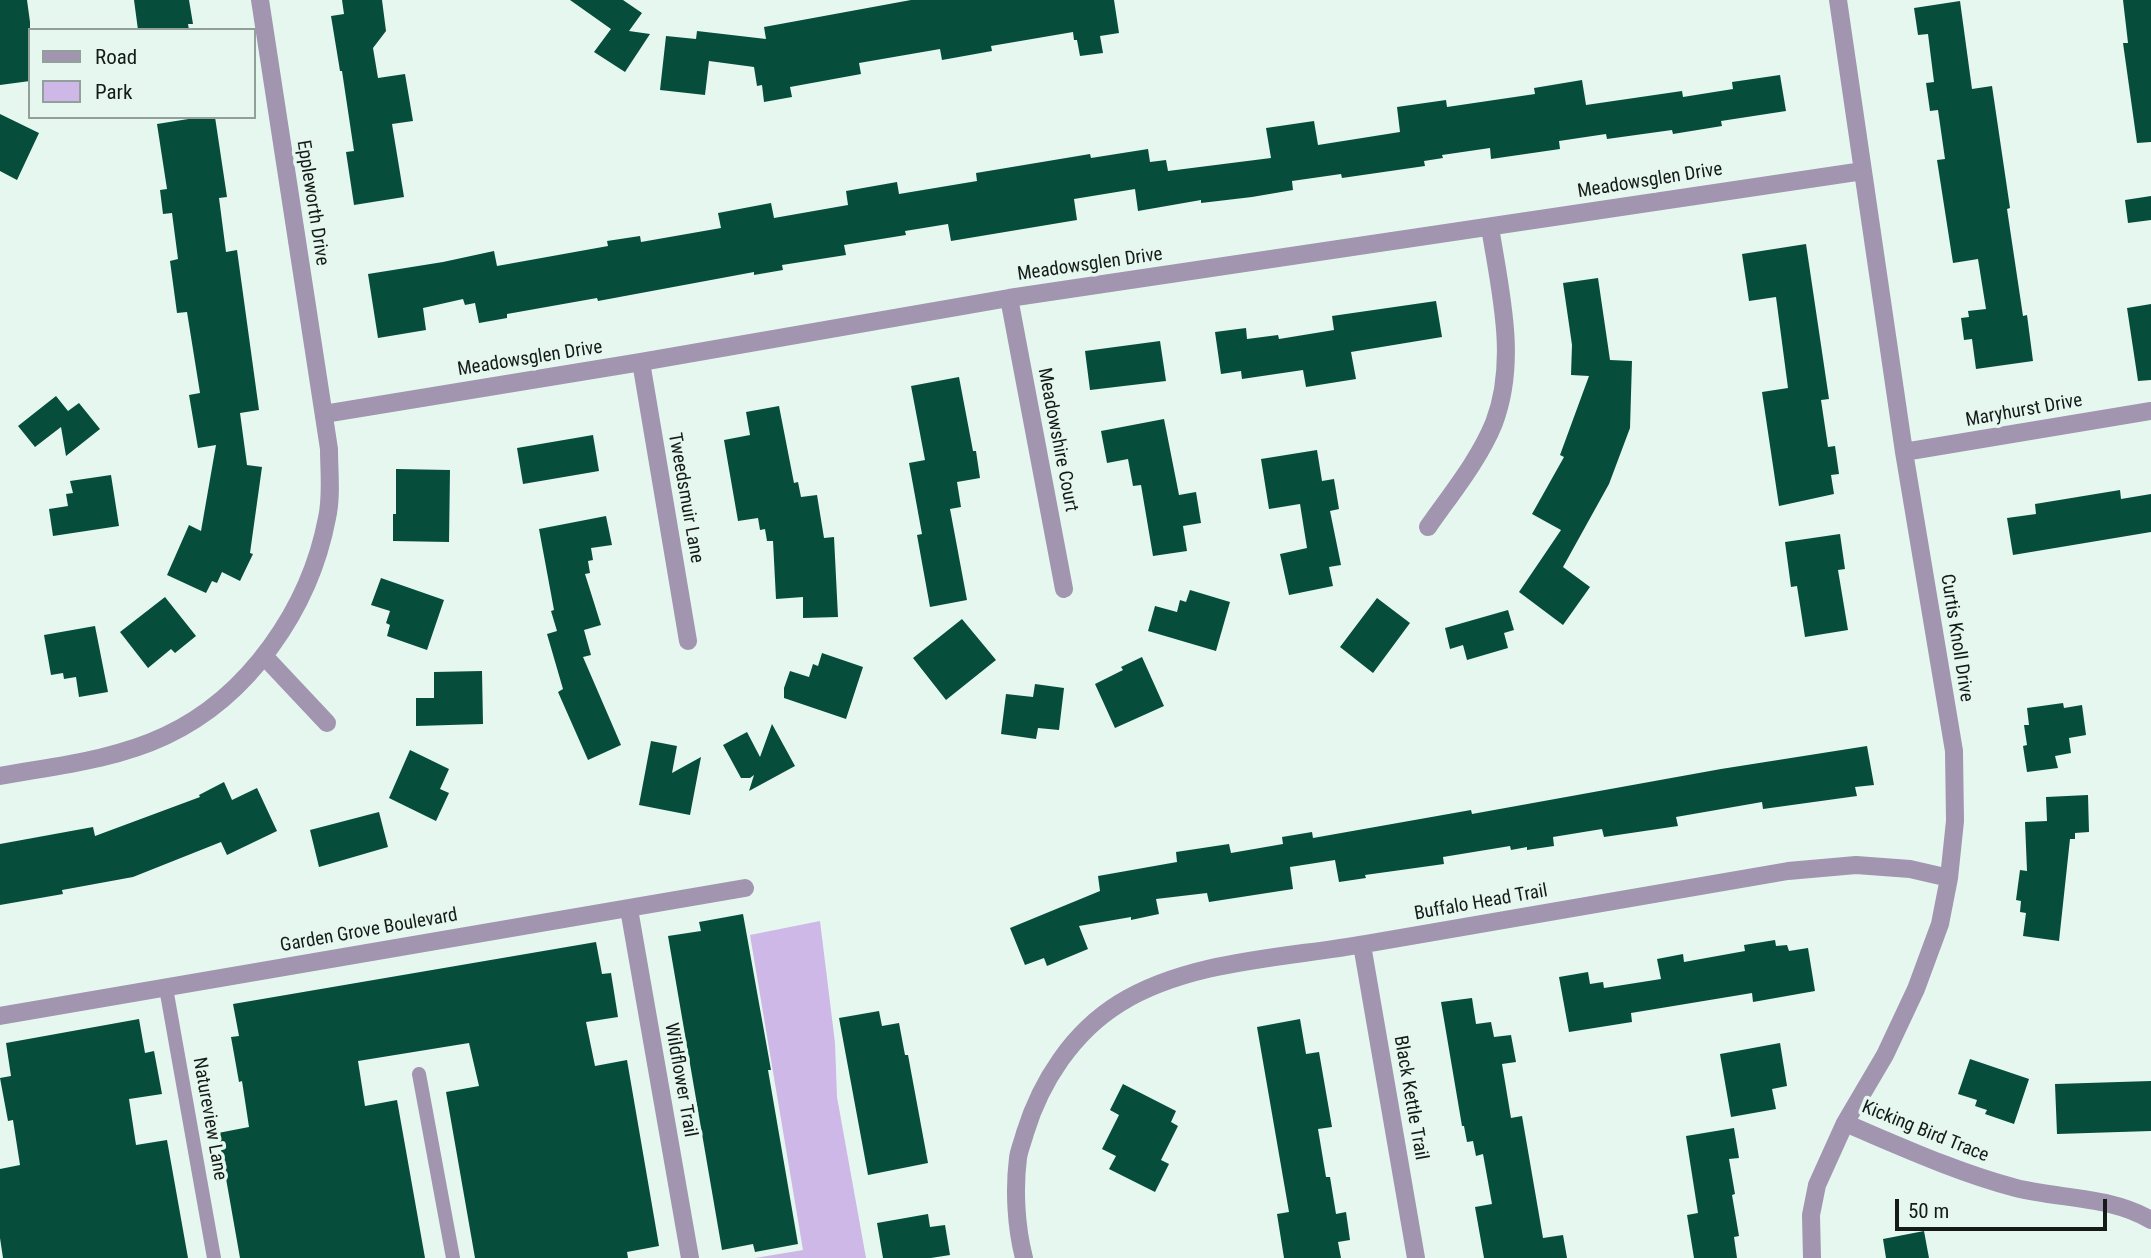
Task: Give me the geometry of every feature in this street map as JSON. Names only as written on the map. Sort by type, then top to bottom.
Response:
[{"type":"street","name":"Eppleworth Drive","points":[[0,776],[125,751],[165,736],[219,701],[251,671],[264,656],[309,582],[328,517],[329,449],[260,0]]},
{"type":"street","name":"Curtis Knoll Drive","points":[[1812,1258],[1811,1215],[1817,1185],[1845,1123],[1885,1055],[1916,989],[1940,924],[1949,878],[1955,821],[1954,751],[1905,452],[1838,0]]},
{"type":"street","name":"Meadowsglen Drive","points":[[324,414],[1009,298],[1863,171]]},
{"type":"street","points":[[1428,527],[1490,431],[1505,381],[1505,329],[1490,227]]},
{"type":"street","name":"Meadowshire Court","points":[[1009,298],[1064,589]]},
{"type":"street","name":"Tweedsmuir Lane","points":[[641,362],[688,641]]},
{"type":"street","name":"Maryhurst Drive","points":[[1905,452],[2151,411]]},
{"type":"street","points":[[264,656],[327,723]]},
{"type":"street","name":"Buffalo Head Trail","points":[[1024,1258],[1016,1204],[1018,1156],[1032,1110],[1053,1068],[1083,1032],[1119,1004],[1161,983],[1204,969],[1810,869],[1879,866],[1910,869],[1949,878]]},
{"type":"street","name":"Garden Grove Boulevard","points":[[0,1016],[745,888]]},
{"type":"street","name":"Wildflower Trail","points":[[629,909],[690,1258]]},
{"type":"street","name":"Black Kettle Trail","points":[[1362,945],[1416,1258]]},
{"type":"street","name":"Kicking Bird Trace","points":[[1845,1123],[1952,1169],[2024,1190],[2123,1207],[2151,1220]]},
{"type":"lane","name":"Natureview Lane","points":[[166,988],[214,1258]]},
{"type":"lane","points":[[419,1074],[453,1258]]},
{"type":"green space","points":[[820,921],[835,1043],[837,1097],[866,1258],[755,1258],[803,1250],[750,935]]},
{"type":"building","points":[[0,0],[27,0],[30,22],[28,81],[0,85]]},
{"type":"building","points":[[134,0],[189,0],[193,24],[188,24],[189,28],[138,28]]},
{"type":"building","points":[[342,0],[382,0],[386,31],[373,48],[378,78],[405,74],[413,121],[392,124],[404,197],[354,205],[346,152],[354,151],[331,16],[344,14]]},
{"type":"building","points":[[570,0],[623,0],[642,13],[629,31],[650,34],[625,72],[594,52],[611,29]]},
{"type":"building","points":[[911,0],[1114,0],[1119,33],[1100,36],[1103,53],[1080,56],[1073,32],[991,46],[992,51],[942,60],[940,49],[859,63],[861,74],[790,87],[792,97],[764,102],[762,85],[757,86],[754,67],[709,61],[705,95],[660,90],[666,36],[696,39],[697,31],[766,39],[764,27]]},
{"type":"building","points":[[2123,0],[2151,0],[2151,142],[2137,143],[2123,43],[2128,43]]},
{"type":"building","points":[[1960,1],[1972,89],[1992,86],[2010,208],[2007,209],[2023,316],[2027,315],[2033,361],[1976,369],[1972,339],[1964,340],[1961,318],[1969,317],[1968,311],[1986,309],[1978,259],[1953,263],[1937,160],[1945,159],[1938,110],[1930,111],[1926,83],[1934,82],[1928,34],[1918,35],[1914,8]]},
{"type":"building","points":[[1780,75],[1786,111],[1721,121],[1722,126],[1673,134],[1672,130],[1607,139],[1606,134],[1559,141],[1560,149],[1491,159],[1490,148],[1442,155],[1443,158],[1424,161],[1425,166],[1342,178],[1341,174],[1292,181],[1293,190],[1201,203],[1201,200],[1138,211],[1135,189],[1074,199],[1077,220],[951,241],[948,224],[905,231],[906,235],[844,245],[846,255],[782,265],[783,270],[754,275],[754,272],[598,301],[597,298],[507,314],[507,318],[479,323],[475,303],[465,305],[463,299],[423,308],[426,330],[378,338],[368,274],[494,251],[497,266],[608,246],[607,241],[640,236],[641,242],[721,228],[718,213],[771,203],[774,218],[848,205],[846,191],[897,182],[899,194],[977,181],[976,173],[1090,154],[1091,158],[1148,149],[1150,162],[1166,160],[1168,171],[1271,158],[1266,128],[1314,121],[1318,145],[1400,132],[1397,107],[1446,100],[1447,107],[1535,94],[1534,88],[1582,80],[1586,105],[1682,91],[1683,97],[1733,89],[1732,82]]},
{"type":"building","points":[[0,114],[39,133],[17,180],[0,171]]},
{"type":"building","points":[[188,119],[215,119],[227,197],[219,198],[226,252],[237,250],[259,410],[240,413],[247,465],[262,467],[250,553],[253,554],[240,581],[222,572],[217,583],[212,581],[206,593],[167,575],[189,525],[201,531],[216,445],[198,448],[189,395],[200,393],[187,312],[177,313],[170,261],[178,259],[172,213],[163,214],[160,190],[167,189],[157,124]]},
{"type":"building","points":[[2151,196],[2151,220],[2128,223],[2125,200]]},
{"type":"building","points":[[1806,244],[1829,399],[1821,400],[1828,447],[1835,446],[1839,474],[1831,475],[1834,494],[1779,506],[1762,392],[1788,388],[1776,297],[1749,301],[1742,254]]},
{"type":"building","points":[[1598,278],[1610,360],[1632,361],[1630,428],[1609,484],[1563,567],[1590,587],[1563,625],[1519,592],[1561,530],[1532,514],[1564,457],[1560,455],[1589,376],[1571,375],[1572,345],[1563,283]]},
{"type":"building","points":[[1436,301],[1442,337],[1351,352],[1356,379],[1306,387],[1303,370],[1242,379],[1241,371],[1221,374],[1215,332],[1246,328],[1247,339],[1278,335],[1279,339],[1334,330],[1332,316]]},
{"type":"building","points":[[2151,304],[2151,380],[2138,381],[2127,308]]},
{"type":"building","points":[[1160,341],[1166,381],[1090,390],[1085,351]]},
{"type":"building","points":[[959,377],[980,478],[957,482],[961,507],[950,509],[967,600],[930,607],[917,535],[922,534],[909,463],[925,460],[911,386]]},
{"type":"building","points":[[56,396],[68,411],[79,403],[100,429],[66,456],[61,427],[35,447],[18,426]]},
{"type":"building","points":[[779,406],[794,483],[798,482],[801,497],[817,495],[824,538],[834,537],[838,617],[803,618],[803,597],[776,599],[773,541],[767,541],[765,529],[760,530],[758,518],[738,521],[724,440],[750,435],[746,412]]},
{"type":"building","points":[[1164,419],[1179,495],[1196,492],[1201,523],[1183,526],[1187,551],[1153,556],[1141,485],[1133,486],[1128,459],[1107,463],[1101,431]]},
{"type":"building","points":[[593,435],[599,471],[523,484],[517,448]]},
{"type":"building","points":[[1317,450],[1322,481],[1334,479],[1339,509],[1330,511],[1341,565],[1329,567],[1333,586],[1289,595],[1280,554],[1307,548],[1300,504],[1269,509],[1261,459]]},
{"type":"building","points":[[396,469],[450,470],[449,542],[393,541]]},
{"type":"building","points":[[111,475],[119,526],[53,536],[49,509],[68,506],[66,494],[73,493],[70,481]]},
{"type":"building","points":[[2120,490],[2121,499],[2151,494],[2151,532],[2013,555],[2007,518],[2036,514],[2035,504]]},
{"type":"building","points":[[606,516],[612,545],[591,548],[593,560],[588,561],[590,573],[585,574],[601,625],[584,630],[591,655],[583,657],[621,745],[588,760],[558,692],[563,689],[547,634],[557,631],[551,611],[554,610],[539,529]]},
{"type":"building","points":[[1840,534],[1845,569],[1838,570],[1848,630],[1805,637],[1797,586],[1791,587],[1785,542]]},
{"type":"building","points":[[381,578],[444,600],[427,650],[387,636],[390,625],[386,623],[390,611],[371,605]]},
{"type":"building","points":[[1190,590],[1230,602],[1216,651],[1148,631],[1155,606],[1177,612],[1180,600],[1186,602]]},
{"type":"building","points":[[165,597],[196,636],[175,653],[171,649],[148,668],[120,632]]},
{"type":"building","points":[[1377,598],[1410,623],[1373,673],[1340,647]]},
{"type":"building","points":[[1508,610],[1514,630],[1504,633],[1508,648],[1467,660],[1463,645],[1450,649],[1445,628]]},
{"type":"building","points":[[962,619],[996,660],[946,700],[913,658]]},
{"type":"building","points":[[95,626],[108,692],[79,697],[76,677],[64,679],[63,673],[51,675],[44,635]]},
{"type":"building","points":[[822,653],[863,667],[846,719],[784,698],[784,688],[790,671],[809,677],[813,664],[818,666]]},
{"type":"building","points":[[1142,657],[1164,706],[1115,728],[1095,684]]},
{"type":"building","points":[[482,671],[483,724],[416,726],[416,698],[434,698],[434,672]]},
{"type":"building","points":[[1035,684],[1064,688],[1059,730],[1038,728],[1036,739],[1001,734],[1006,694],[1033,697]]},
{"type":"building","points":[[2063,703],[2064,708],[2082,705],[2086,735],[2069,738],[2071,753],[2055,756],[2058,768],[2027,772],[2023,746],[2027,745],[2024,725],[2029,725],[2027,708]]},
{"type":"building","points":[[772,724],[795,766],[749,791],[754,775],[741,778],[723,745],[747,732],[760,757]]},
{"type":"building","points":[[651,741],[677,746],[672,773],[701,757],[690,815],[639,805]]},
{"type":"building","points":[[1867,746],[1874,785],[1855,787],[1857,796],[1763,809],[1762,802],[1676,817],[1678,826],[1604,837],[1602,829],[1553,837],[1554,846],[1511,850],[1510,846],[1443,857],[1444,864],[1365,875],[1366,878],[1339,882],[1335,860],[1290,867],[1293,889],[1209,902],[1207,893],[1156,899],[1159,914],[1079,926],[1088,949],[1047,966],[1044,958],[1025,965],[1010,928],[1100,891],[1098,876],[1177,862],[1176,852],[1229,844],[1231,853],[1283,844],[1282,837],[1312,832],[1313,838],[1471,810],[1472,814],[1721,769]]},
{"type":"building","points":[[410,750],[449,769],[440,789],[449,793],[436,821],[389,798]]},
{"type":"building","points":[[224,782],[232,800],[257,788],[277,831],[227,855],[221,842],[133,877],[62,890],[63,894],[0,905],[0,844],[93,827],[95,836],[200,797],[199,795]]},
{"type":"building","points":[[2088,795],[2089,832],[2075,833],[2075,839],[2070,839],[2059,941],[2023,936],[2026,913],[2020,912],[2021,901],[2016,900],[2020,870],[2027,871],[2025,822],[2047,821],[2046,797]]},
{"type":"building","points":[[379,812],[388,847],[319,867],[310,830]]},
{"type":"building","points":[[743,914],[798,1244],[755,1252],[753,1244],[722,1250],[668,936],[701,931],[699,922]]},
{"type":"building","points":[[1775,940],[1776,946],[1787,945],[1789,951],[1808,948],[1815,991],[1753,1002],[1752,993],[1631,1013],[1632,1022],[1569,1032],[1559,977],[1588,972],[1590,984],[1603,982],[1604,988],[1661,979],[1657,959],[1683,954],[1684,962],[1745,951],[1744,945]]},
{"type":"building","points":[[596,942],[602,974],[611,973],[618,1017],[586,1022],[595,1066],[627,1060],[659,1246],[627,1252],[628,1258],[475,1258],[446,1092],[479,1086],[469,1043],[358,1061],[365,1106],[397,1100],[425,1258],[240,1258],[218,1133],[249,1127],[242,1081],[239,1082],[231,1037],[239,1036],[233,1004]]},
{"type":"building","points":[[1472,998],[1476,1024],[1491,1022],[1494,1037],[1511,1035],[1516,1062],[1502,1064],[1511,1118],[1522,1116],[1543,1238],[1563,1235],[1567,1258],[1484,1258],[1475,1207],[1492,1204],[1483,1154],[1476,1156],[1473,1141],[1467,1142],[1462,1126],[1441,1002]]},
{"type":"building","points":[[879,1011],[882,1026],[899,1023],[905,1055],[908,1055],[928,1163],[868,1175],[839,1018]]},
{"type":"building","points":[[139,1019],[145,1053],[154,1051],[162,1094],[129,1099],[136,1145],[167,1140],[188,1258],[3,1258],[0,1238],[0,1169],[20,1165],[13,1120],[8,1121],[0,1078],[11,1076],[6,1043]]},
{"type":"building","points":[[1300,1019],[1306,1054],[1319,1052],[1332,1127],[1318,1129],[1326,1177],[1330,1177],[1336,1214],[1346,1212],[1350,1240],[1338,1242],[1341,1258],[1284,1258],[1277,1214],[1289,1212],[1257,1027]]},
{"type":"building","points":[[1780,1043],[1787,1086],[1772,1089],[1776,1109],[1731,1117],[1720,1054]]},
{"type":"building","points":[[1970,1059],[2029,1079],[2014,1124],[1985,1114],[1987,1110],[1975,1106],[1977,1100],[1958,1094]]},
{"type":"building","points":[[2151,1081],[2151,1131],[2057,1134],[2055,1084]]},
{"type":"building","points":[[1123,1084],[1176,1111],[1171,1122],[1178,1126],[1161,1160],[1169,1164],[1155,1192],[1109,1169],[1116,1156],[1102,1149],[1119,1115],[1110,1110]]},
{"type":"building","points":[[1734,1128],[1739,1158],[1729,1159],[1739,1236],[1734,1237],[1737,1258],[1694,1258],[1687,1215],[1698,1213],[1686,1136]]},
{"type":"building","points":[[928,1214],[930,1227],[945,1225],[950,1255],[931,1258],[883,1258],[877,1223]]},
{"type":"building","points":[[1924,1231],[1929,1258],[1886,1258],[1883,1239]]}]
